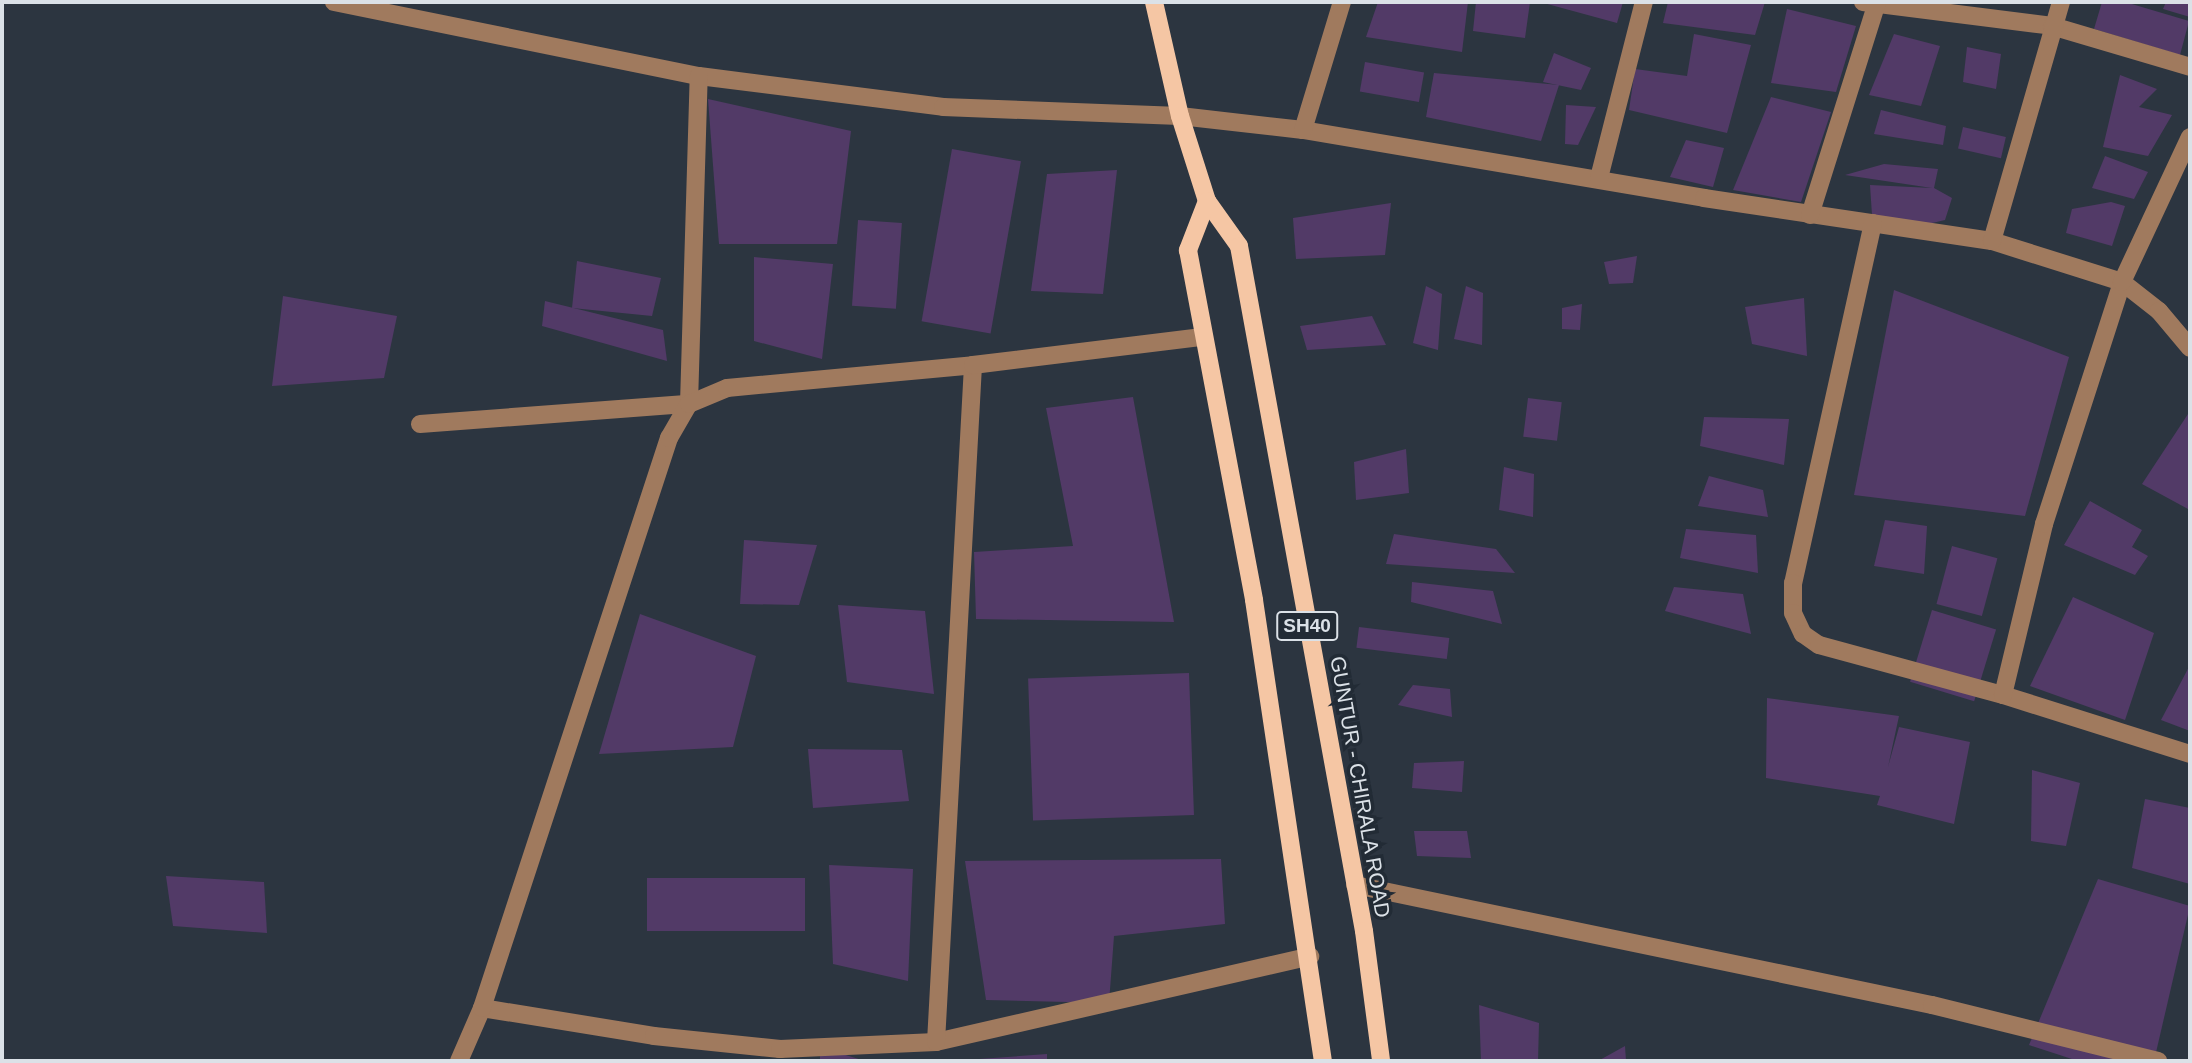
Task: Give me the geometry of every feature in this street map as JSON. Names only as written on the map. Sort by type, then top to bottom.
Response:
[{"type":"main road","name":"GUNTUR - CHIRALA ROAD","points":[[1154,2],[1180,116],[1208,201],[1239,246],[1355,884],[1381,1061]]},
{"type":"main road","name":"SH40","points":[[1208,201],[1188,250],[1202,337],[1254,600],[1310,956],[1323,1061]]},
{"type":"street","points":[[334,2],[699,76],[943,107],[1180,116],[1303,130],[1810,215],[1992,241],[2122,282],[2159,311],[2190,348]]},
{"type":"street","points":[[1303,130],[1342,2]]},
{"type":"street","points":[[1599,178],[1644,2]]},
{"type":"street","points":[[1992,241],[2061,2]]},
{"type":"street","points":[[1810,215],[1872,3],[2052,26],[2190,68]]},
{"type":"street","points":[[459,1061],[482,1008],[668,438],[689,404],[699,76]]},
{"type":"street","points":[[2003,695],[2044,524],[2122,282],[2190,137]]},
{"type":"street","points":[[1873,223],[1793,583],[1793,613],[1802,634],[1819,645],[2003,695],[2190,754]]},
{"type":"street","points":[[420,424],[689,404],[727,388],[973,365],[1202,337]]},
{"type":"street","points":[[936,1042],[973,365]]},
{"type":"street","points":[[1355,884],[1932,1005],[2158,1061]]},
{"type":"street","points":[[482,1008],[654,1036],[780,1049],[936,1042],[1310,956]]},
{"type":"building","points":[[1378,2],[1468,2],[1462,52],[1366,37]]},
{"type":"building","points":[[1476,2],[1530,2],[1525,38],[1473,31]]},
{"type":"building","points":[[1540,2],[1623,2],[1617,23]]},
{"type":"building","points":[[1668,2],[1765,2],[1755,35],[1663,23]]},
{"type":"building","points":[[2102,2],[2125,2],[2189,21],[2180,55],[2094,29]]},
{"type":"building","points":[[2166,2],[2190,2],[2190,17],[2163,9]]},
{"type":"building","points":[[1787,9],[1856,26],[1836,92],[1771,83]]},
{"type":"building","points":[[1694,34],[1751,45],[1727,133],[1629,110],[1635,69],[1687,76]]},
{"type":"building","points":[[1894,34],[1940,46],[1921,106],[1869,95]]},
{"type":"building","points":[[1967,47],[2001,54],[1996,89],[1963,82]]},
{"type":"building","points":[[1554,53],[1591,68],[1581,90],[1543,82]]},
{"type":"building","points":[[1365,62],[1424,72],[1419,102],[1360,92]]},
{"type":"building","points":[[1434,73],[1559,85],[1541,141],[1426,117]]},
{"type":"building","points":[[2120,75],[2157,89],[2139,107],[2172,115],[2148,156],[2103,147]]},
{"type":"building","points":[[1771,97],[1831,112],[1801,202],[1733,190]]},
{"type":"building","points":[[708,99],[851,131],[837,244],[719,244]]},
{"type":"building","points":[[1566,105],[1596,107],[1578,145],[1565,144]]},
{"type":"building","points":[[1881,110],[1946,126],[1943,145],[1874,134]]},
{"type":"building","points":[[1963,127],[2006,137],[2001,158],[1958,148]]},
{"type":"building","points":[[1686,140],[1724,148],[1713,187],[1670,177]]},
{"type":"building","points":[[952,149],[1021,161],[991,333],[922,321]]},
{"type":"building","points":[[2105,156],[2148,172],[2134,199],[2092,188]]},
{"type":"building","points":[[1884,164],[1938,169],[1934,188],[1952,198],[1945,220],[1928,224],[1872,215],[1870,185],[1932,188],[1845,175]]},
{"type":"building","points":[[1117,170],[1103,294],[1031,291],[1047,174]]},
{"type":"building","points":[[2111,202],[2125,206],[2112,246],[2066,233],[2072,209]]},
{"type":"building","points":[[1391,203],[1385,255],[1296,259],[1293,218]]},
{"type":"building","points":[[858,220],[902,223],[896,309],[852,306]]},
{"type":"building","points":[[1637,256],[1633,283],[1609,284],[1604,262]]},
{"type":"building","points":[[754,257],[833,264],[822,359],[754,341]]},
{"type":"building","points":[[577,261],[661,278],[652,316],[572,308]]},
{"type":"building","points":[[1426,286],[1442,294],[1438,350],[1413,343]]},
{"type":"building","points":[[1466,286],[1483,293],[1482,345],[1454,339]]},
{"type":"building","points":[[1894,290],[2069,357],[2025,516],[1854,495]]},
{"type":"building","points":[[283,296],[397,316],[384,378],[272,386]]},
{"type":"building","points":[[1804,298],[1807,356],[1752,344],[1745,307]]},
{"type":"building","points":[[545,301],[663,330],[667,361],[542,326]]},
{"type":"building","points":[[1582,304],[1580,330],[1562,329],[1562,308]]},
{"type":"building","points":[[1372,316],[1386,345],[1307,350],[1300,326]]},
{"type":"building","points":[[1133,397],[1174,622],[976,619],[974,552],[1073,546],[1046,408]]},
{"type":"building","points":[[1528,398],[1562,402],[1557,441],[1523,437]]},
{"type":"building","points":[[2190,411],[2190,504],[2188,509],[2142,484]]},
{"type":"building","points":[[1704,417],[1789,419],[1784,465],[1700,446]]},
{"type":"building","points":[[1406,449],[1409,493],[1356,500],[1354,462]]},
{"type":"building","points":[[1504,467],[1534,474],[1533,517],[1499,510]]},
{"type":"building","points":[[1709,476],[1763,490],[1768,517],[1698,506]]},
{"type":"building","points":[[2090,501],[2142,530],[2132,547],[2148,556],[2135,575],[2064,545]]},
{"type":"building","points":[[1885,520],[1927,526],[1924,574],[1874,566]]},
{"type":"building","points":[[1686,529],[1756,535],[1758,573],[1680,558]]},
{"type":"building","points":[[1394,534],[1496,549],[1515,573],[1386,564]]},
{"type":"building","points":[[744,540],[817,545],[799,605],[740,604]]},
{"type":"building","points":[[1952,546],[1997,558],[1982,616],[1936,604]]},
{"type":"building","points":[[1412,582],[1493,591],[1502,624],[1411,602]]},
{"type":"building","points":[[1674,587],[1743,594],[1751,634],[1665,611]]},
{"type":"building","points":[[2073,597],[2154,633],[2125,720],[2030,686]]},
{"type":"building","points":[[838,605],[925,611],[934,694],[847,682]]},
{"type":"building","points":[[1932,610],[1996,630],[1974,701],[1910,682]]},
{"type":"building","points":[[640,614],[756,656],[733,747],[599,754]]},
{"type":"building","points":[[1359,627],[1449,638],[1447,659],[1356,648]]},
{"type":"building","points":[[2190,665],[2190,731],[2161,720]]},
{"type":"building","points":[[1189,673],[1194,815],[1033,821],[1028,679]]},
{"type":"building","points":[[1413,685],[1450,689],[1452,717],[1398,705]]},
{"type":"building","points":[[1767,698],[1899,716],[1888,767],[1899,727],[1970,742],[1954,824],[1877,805],[1880,796],[1766,778]]},
{"type":"building","points":[[808,749],[902,750],[909,801],[813,808]]},
{"type":"building","points":[[1464,761],[1462,792],[1412,788],[1414,763]]},
{"type":"building","points":[[2032,770],[2080,783],[2066,846],[2031,841]]},
{"type":"building","points":[[2145,799],[2190,808],[2190,884],[2132,868]]},
{"type":"building","points":[[1414,831],[1467,831],[1471,858],[1417,856]]},
{"type":"building","points":[[1221,859],[1225,924],[1114,936],[1109,1003],[986,1000],[965,861]]},
{"type":"building","points":[[829,865],[913,869],[908,981],[833,964]]},
{"type":"building","points":[[166,876],[264,882],[267,933],[173,926]]},
{"type":"building","points":[[647,878],[805,878],[805,931],[647,931]]},
{"type":"building","points":[[2098,879],[2190,906],[2154,1061],[2078,1061],[2029,1045]]},
{"type":"building","points":[[1479,1005],[1539,1023],[1538,1061],[1481,1061]]},
{"type":"building","points":[[1625,1046],[1626,1061],[1598,1061]]},
{"type":"building","points":[[820,1047],[865,1061],[820,1061]]},
{"type":"building","points":[[1047,1054],[1047,1061],[979,1061],[979,1059]]}]
